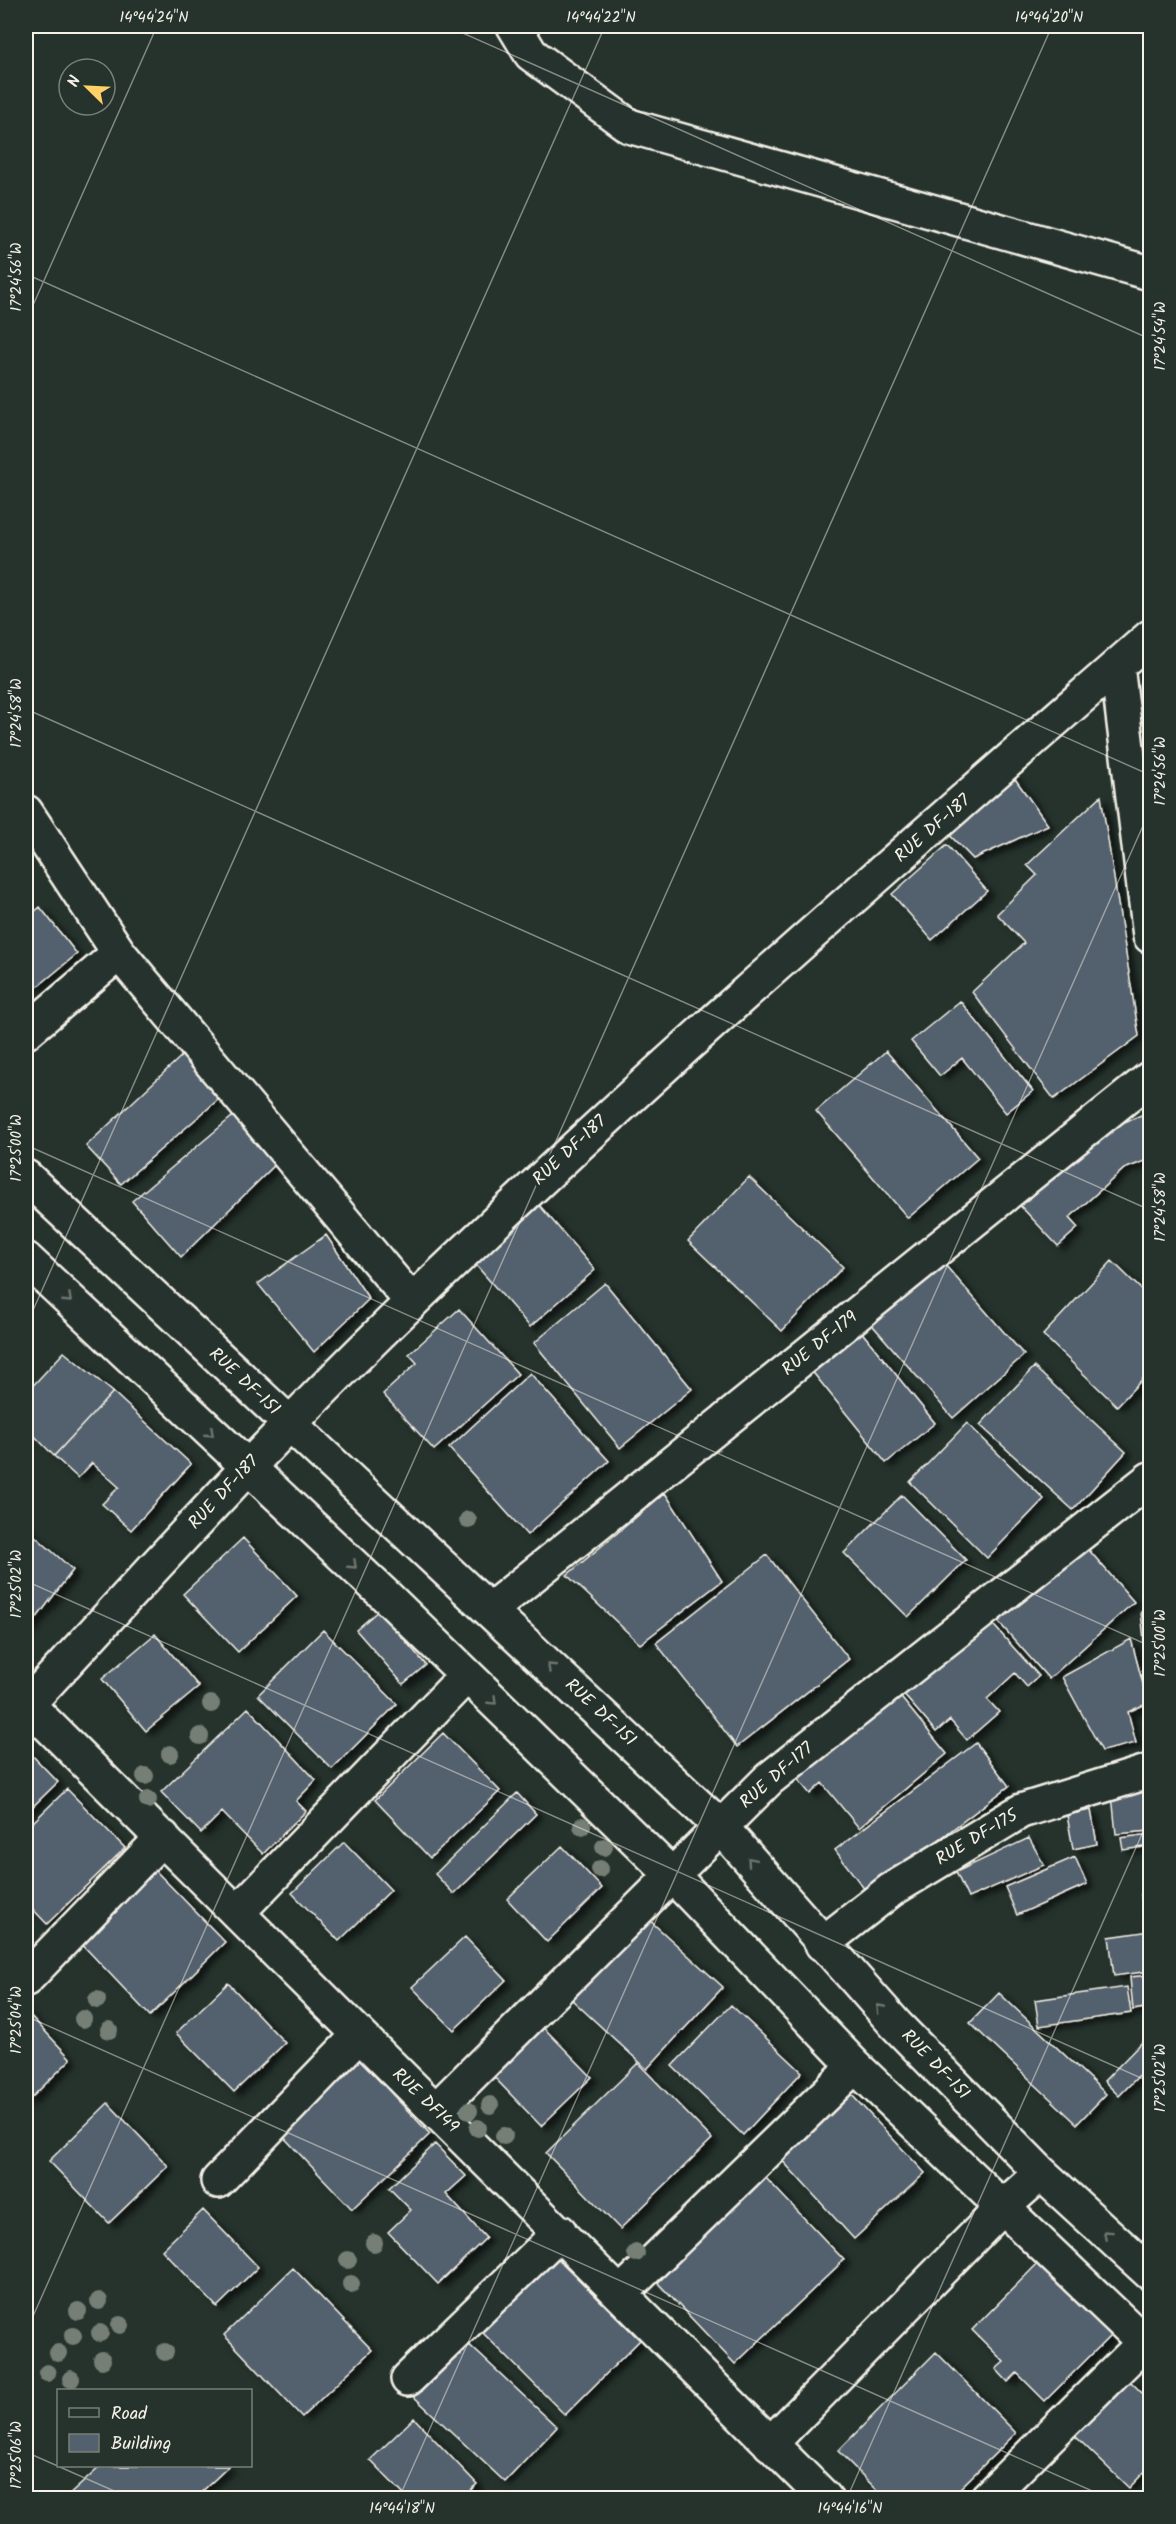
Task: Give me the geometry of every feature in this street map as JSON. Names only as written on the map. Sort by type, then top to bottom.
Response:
[{"type":"street","points":[[514,26],[531,54],[629,126],[1150,273]]},
{"type":"street","name":"RUE DF-187","points":[[26,1704],[288,1424],[411,1302],[604,1119],[1150,637]]},
{"type":"street","points":[[1118,666],[1150,936]]},
{"type":"street","points":[[26,812],[119,953],[411,1302]]},
{"type":"street","points":[[26,1032],[119,953]]},
{"type":"street","name":"RUE DF-179","points":[[490,1610],[1150,1078]]},
{"type":"street","name":"RUE DF-151","points":[[26,1177],[720,1826],[896,2025],[1041,2173],[1150,2273]]},
{"type":"street","points":[[26,1258],[387,1597],[672,1875],[855,2066],[1148,2345],[987,2499]]},
{"type":"street","name":"RUE DF-177","points":[[436,2110],[769,1779],[1150,1479]]},
{"type":"street","points":[[237,1913],[466,1676]]},
{"type":"street","name":"RUE DF149","points":[[26,1704],[163,1837],[358,2036],[560,2232],[825,2499]]},
{"type":"street","name":"RUE DF-175","points":[[822,1944],[891,1890],[1021,1811],[1150,1771]]},
{"type":"street","points":[[26,1979],[163,1837]]},
{"type":"street","points":[[218,2181],[358,2036]]},
{"type":"street","points":[[620,2294],[855,2066]]},
{"type":"street","points":[[770,2444],[1004,2206],[1041,2173]]},
{"type":"street","points":[[408,2379],[560,2232]]},
{"type":"building","points":[[1008,769],[1048,825],[973,859],[940,825]]},
{"type":"building","points":[[1101,796],[1139,1036],[1054,1099],[972,992],[1024,943],[997,914],[1037,875],[1027,865]]},
{"type":"building","points":[[947,845],[987,891],[932,940],[892,894]]},
{"type":"building","points":[[40,907],[77,954],[36,988],[26,975],[26,919]]},
{"type":"building","points":[[960,1001],[1033,1091],[1006,1113],[962,1058],[940,1076],[911,1041]]},
{"type":"building","points":[[190,1048],[227,1092],[121,1184],[86,1146]]},
{"type":"building","points":[[886,1051],[978,1158],[908,1218],[816,1111]]},
{"type":"building","points":[[239,1111],[281,1159],[181,1257],[132,1201]]},
{"type":"building","points":[[1146,1113],[1150,1131],[1150,1159],[1124,1169],[1069,1218],[1078,1228],[1058,1246],[1013,1198],[1072,1144]]},
{"type":"building","points":[[749,1177],[843,1267],[782,1331],[688,1241]]},
{"type":"building","points":[[534,1199],[595,1270],[530,1327],[468,1256]]},
{"type":"building","points":[[326,1235],[369,1299],[314,1352],[258,1284]]},
{"type":"building","points":[[938,1257],[1024,1355],[953,1418],[867,1319]]},
{"type":"building","points":[[1112,1261],[1150,1298],[1150,1371],[1117,1406],[1043,1335]]},
{"type":"building","points":[[605,1283],[692,1389],[620,1448],[534,1343]]},
{"type":"building","points":[[459,1309],[518,1374],[434,1450],[383,1394],[417,1363],[409,1354]]},
{"type":"building","points":[[860,1330],[935,1423],[886,1463],[811,1370]]},
{"type":"building","points":[[64,1352],[113,1392],[54,1456],[26,1427],[26,1393]]},
{"type":"building","points":[[1034,1367],[1126,1452],[1073,1510],[980,1425]]},
{"type":"building","points":[[530,1373],[609,1461],[527,1535],[449,1448]]},
{"type":"building","points":[[113,1392],[191,1464],[131,1530],[102,1504],[119,1487],[92,1463],[78,1478],[54,1456]]},
{"type":"building","points":[[967,1423],[1044,1499],[987,1558],[910,1482]]},
{"type":"building","points":[[665,1493],[722,1581],[640,1644],[567,1575]]},
{"type":"building","points":[[902,1495],[966,1560],[908,1617],[844,1553]]},
{"type":"building","points":[[26,1528],[73,1570],[26,1632]]},
{"type":"building","points":[[243,1538],[297,1596],[238,1652],[183,1594]]},
{"type":"building","points":[[1081,1541],[1134,1602],[1049,1679],[995,1618]]},
{"type":"building","points":[[767,1555],[849,1659],[737,1747],[656,1643]]},
{"type":"building","points":[[379,1610],[426,1665],[403,1684],[356,1630]]},
{"type":"building","points":[[1150,1611],[1150,1695],[1141,1612]]},
{"type":"building","points":[[988,1619],[1039,1676],[1027,1687],[1015,1673],[987,1699],[999,1712],[967,1740],[950,1720],[936,1732],[904,1695]]},
{"type":"building","points":[[323,1630],[397,1704],[332,1769],[258,1695]]},
{"type":"building","points":[[155,1634],[199,1687],[146,1731],[102,1679]]},
{"type":"building","points":[[1131,1639],[1148,1703],[1128,1712],[1136,1743],[1102,1751],[1062,1677]]},
{"type":"building","points":[[898,1694],[947,1754],[859,1828],[822,1783],[810,1794],[797,1778]]},
{"type":"building","points":[[248,1708],[316,1780],[296,1801],[306,1811],[263,1854],[222,1812],[201,1833],[161,1792]]},
{"type":"building","points":[[443,1733],[500,1791],[430,1858],[375,1800]]},
{"type":"building","points":[[976,1743],[1009,1786],[868,1894],[835,1850]]},
{"type":"building","points":[[26,1749],[58,1782],[26,1813]]},
{"type":"building","points":[[67,1789],[125,1848],[47,1924],[26,1902],[26,1829]]},
{"type":"building","points":[[1146,1792],[1150,1831],[1116,1834],[1112,1795]]},
{"type":"building","points":[[517,1793],[536,1814],[454,1894],[435,1874]]},
{"type":"building","points":[[1091,1810],[1097,1844],[1073,1849],[1067,1815]]},
{"type":"building","points":[[1150,1834],[1150,1846],[1123,1850],[1121,1838]]},
{"type":"building","points":[[1029,1838],[1044,1865],[968,1898],[956,1872]]},
{"type":"building","points":[[344,1842],[391,1890],[339,1941],[292,1893]]},
{"type":"building","points":[[562,1846],[602,1888],[547,1942],[507,1899]]},
{"type":"building","points":[[1075,1857],[1087,1884],[1017,1915],[1005,1887]]},
{"type":"building","points":[[151,1866],[225,1942],[150,2016],[77,1939]]},
{"type":"building","points":[[1150,1892],[1150,1913],[1143,1914],[1141,1894]]},
{"type":"building","points":[[647,1918],[723,1987],[647,2069],[571,1999]]},
{"type":"building","points":[[1150,1931],[1150,1971],[1114,1976],[1109,1937]]},
{"type":"building","points":[[465,1937],[506,1980],[454,2030],[412,1987]]},
{"type":"building","points":[[1150,1975],[1150,2007],[1133,2010],[1130,1977]]},
{"type":"building","points":[[228,1983],[285,2043],[234,2092],[176,2033]]},
{"type":"building","points":[[1127,1987],[1131,2013],[1039,2026],[1035,2000]]},
{"type":"building","points":[[999,1993],[1106,2094],[1077,2124],[970,2023]]},
{"type":"building","points":[[731,2005],[802,2072],[743,2135],[672,2066]]},
{"type":"building","points":[[26,2011],[71,2059],[26,2103]]},
{"type":"building","points":[[542,2026],[592,2077],[541,2126],[492,2075]]},
{"type":"building","points":[[1150,2034],[1150,2064],[1119,2096],[1104,2081]]},
{"type":"building","points":[[352,2052],[430,2134],[352,2209],[274,2127]]},
{"type":"building","points":[[638,2063],[712,2139],[620,2229],[546,2153]]},
{"type":"building","points":[[849,2092],[925,2173],[854,2239],[779,2157]]},
{"type":"building","points":[[108,2103],[168,2166],[109,2223],[49,2161]]},
{"type":"building","points":[[435,2144],[466,2176],[446,2194],[486,2238],[438,2284],[388,2232],[411,2210],[389,2188]]},
{"type":"building","points":[[763,2175],[844,2260],[735,2364],[654,2279]]},
{"type":"building","points":[[203,2210],[258,2267],[217,2307],[162,2250]]},
{"type":"building","points":[[549,2250],[640,2340],[565,2415],[475,2325]]},
{"type":"building","points":[[1041,2260],[1113,2333],[1045,2401],[1017,2373],[1008,2382],[996,2369],[1004,2362],[972,2330]]},
{"type":"building","points":[[293,2268],[372,2350],[302,2417],[224,2335]]},
{"type":"building","points":[[463,2339],[557,2427],[505,2482],[411,2394]]},
{"type":"building","points":[[936,2352],[1016,2433],[950,2498],[885,2498],[838,2451]]},
{"type":"building","points":[[1127,2378],[1150,2401],[1150,2466],[1129,2488],[1073,2434]]},
{"type":"building","points":[[414,2418],[477,2484],[462,2498],[407,2498],[370,2460]]},
{"type":"building","points":[[100,2467],[228,2467],[195,2498],[66,2498]]}]
